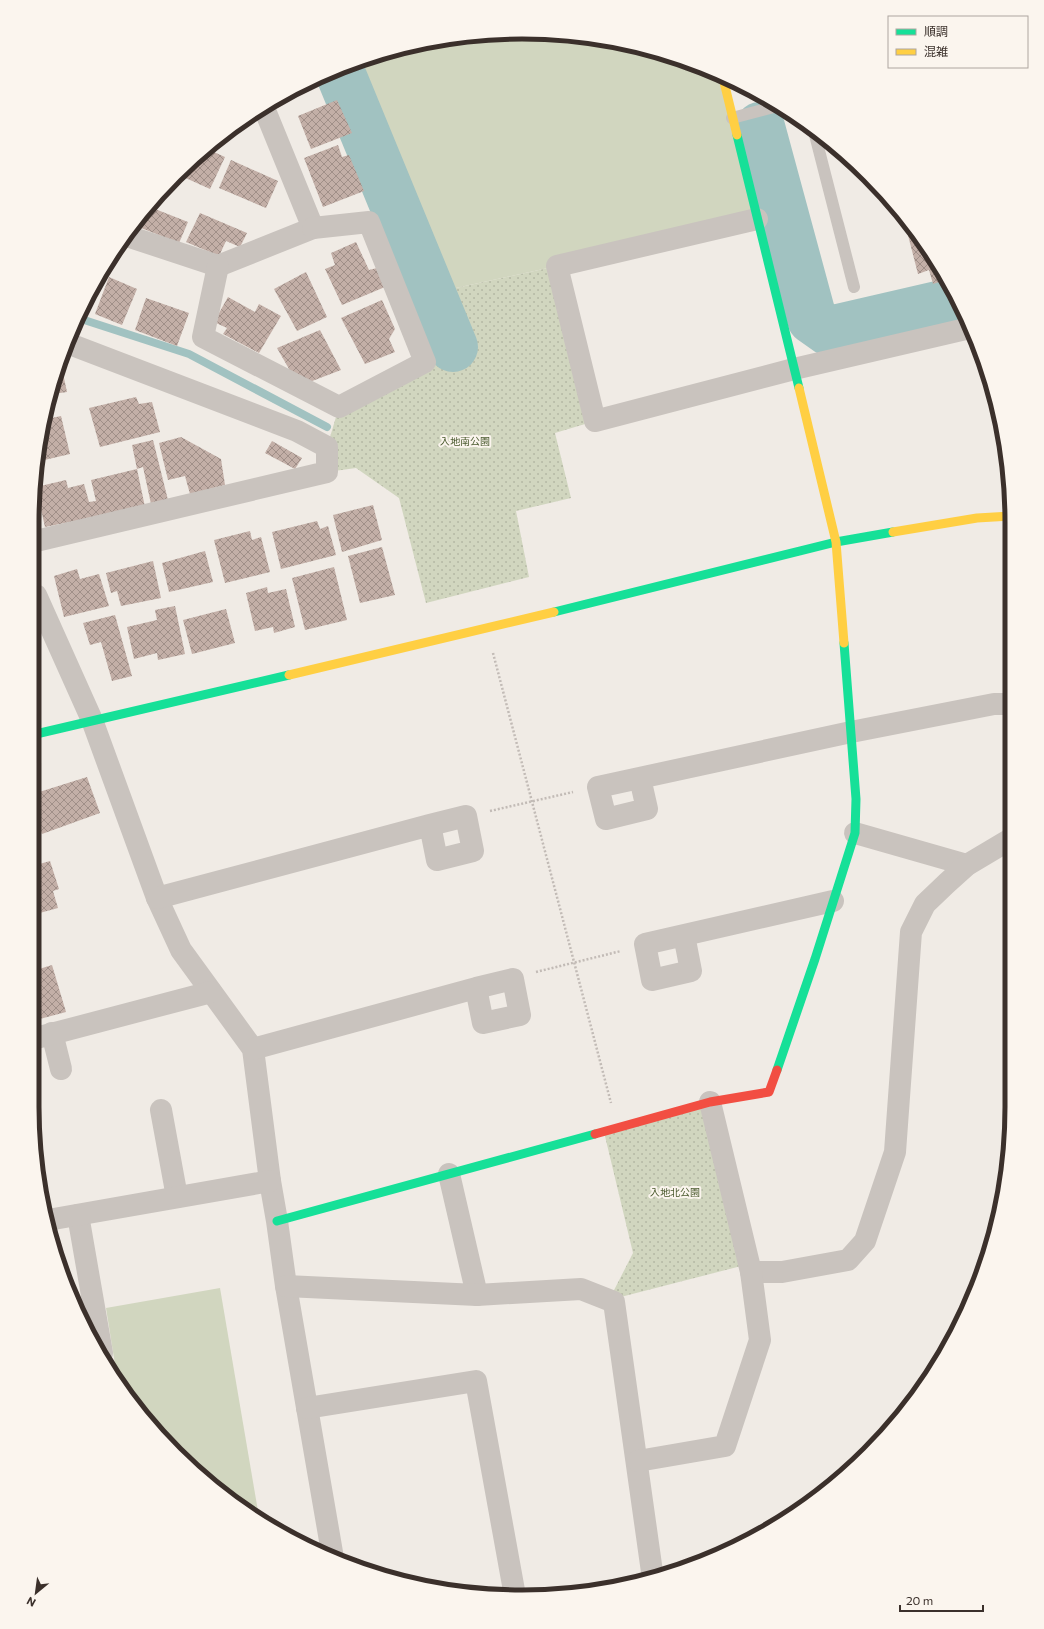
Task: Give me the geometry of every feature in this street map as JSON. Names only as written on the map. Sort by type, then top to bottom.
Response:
[{"type":"street","points":[[277,1221],[710,1102],[769,1092],[855,833],[856,799],[836,542],[723,83]]},
{"type":"street","points":[[268,117],[313,228]]},
{"type":"street","points":[[757,219],[557,266],[595,421],[794,369],[965,329]]},
{"type":"street","points":[[132,238],[218,266],[313,228],[369,222],[425,362],[339,407],[203,337],[218,266]]},
{"type":"street","points":[[39,540],[327,472],[327,447],[297,431],[73,345]]},
{"type":"street","points":[[39,733],[487,628],[836,542],[977,518],[1005,516]]},
{"type":"street","points":[[39,603],[92,720],[157,898],[181,950],[253,1049],[270,1181],[286,1286],[332,1551]]},
{"type":"street","points":[[640,778],[647,809],[606,820],[598,787],[851,732],[994,704],[1005,704]]},
{"type":"street","points":[[157,898],[430,825],[466,816],[473,851],[437,860],[430,825]]},
{"type":"street","points":[[855,833],[967,865]]},
{"type":"street","points":[[751,1272],[782,1272],[848,1260],[865,1241],[895,1152],[912,932],[925,904],[967,865],[1005,842]]},
{"type":"street","points":[[684,935],[691,971],[652,980],[645,944],[684,935],[833,901]]},
{"type":"street","points":[[253,1049],[476,988],[513,979],[520,1015],[483,1023],[476,988]]},
{"type":"street","points":[[61,1070],[44,1036],[211,992]]},
{"type":"street","points":[[638,1462],[725,1446],[760,1340],[751,1272],[710,1102]]},
{"type":"street","points":[[162,1110],[177,1197]]},
{"type":"street","points":[[448,1174],[477,1295]]},
{"type":"street","points":[[52,1219],[270,1181]]},
{"type":"street","points":[[78,1214],[100,1341]]},
{"type":"street","points":[[286,1286],[477,1295],[581,1289],[614,1302],[638,1462],[652,1572]]},
{"type":"street","points":[[307,1408],[476,1382],[514,1590]]},
{"type":"lane","points":[[732,118],[770,108]]},
{"type":"lane","points":[[816,139],[854,287]]},
{"type":"path","points":[[487,628],[617,1128]]},
{"type":"path","points":[[466,816],[598,787]]},
{"type":"path","points":[[513,979],[645,944]]},
{"type":"green space","points":[[490,40],[554,40],[616,48],[647,55],[707,76],[724,84],[757,219],[557,266],[442,291],[354,70],[397,55],[459,43]]},
{"type":"green space","name":"入地南公園","points":[[557,266],[595,421],[555,433],[571,498],[516,511],[529,577],[426,603],[399,498],[356,468],[327,472],[327,447],[339,407],[425,362],[463,352],[442,291]]},
{"type":"green space","name":"入地北公園","points":[[710,1102],[749,1264],[609,1300],[633,1253],[604,1132]]},
{"type":"green space","points":[[220,1288],[258,1512],[228,1490],[180,1449],[139,1401],[116,1367],[106,1308]]},
{"type":"building","points":[[337,100],[352,133],[311,149],[298,116]]},
{"type":"building","points":[[338,145],[342,157],[349,155],[364,191],[323,207],[304,158]]},
{"type":"building","points":[[213,152],[225,157],[210,189],[183,177]]},
{"type":"building","points":[[231,160],[278,181],[266,208],[219,188]]},
{"type":"building","points":[[155,209],[188,222],[179,243],[141,228]]},
{"type":"building","points":[[200,213],[247,233],[240,247],[226,241],[219,256],[186,242]]},
{"type":"building","points":[[907,230],[924,254],[941,282],[933,284],[929,270],[918,274]]},
{"type":"building","points":[[356,242],[369,270],[377,268],[385,287],[342,305],[325,269],[335,265],[331,253]]},
{"type":"building","points":[[306,272],[327,317],[297,331],[274,289]]},
{"type":"building","points":[[109,277],[137,289],[122,325],[95,314]]},
{"type":"building","points":[[228,297],[255,312],[259,304],[281,316],[259,353],[223,334],[227,328],[214,322]]},
{"type":"building","points":[[146,298],[189,313],[177,346],[135,330]]},
{"type":"building","points":[[382,300],[395,329],[389,339],[395,352],[365,364],[341,318]]},
{"type":"building","points":[[320,330],[341,370],[307,383],[293,376],[277,348]]},
{"type":"building","points":[[63,373],[67,392],[56,394]]},
{"type":"building","points":[[136,397],[139,404],[152,402],[160,432],[100,447],[89,408]]},
{"type":"building","points":[[61,416],[70,454],[43,460],[48,428],[50,418]]},
{"type":"building","points":[[181,437],[221,459],[225,485],[190,494],[185,476],[168,480],[159,443]]},
{"type":"building","points":[[153,440],[168,500],[151,504],[143,467],[137,469],[132,445]]},
{"type":"building","points":[[272,441],[302,458],[295,469],[265,453]]},
{"type":"building","points":[[137,469],[145,507],[45,527],[40,503],[40,486],[66,480],[68,488],[84,484],[89,502],[96,501],[91,480]]},
{"type":"building","points":[[373,505],[382,540],[342,552],[333,515]]},
{"type":"building","points":[[317,521],[320,529],[328,526],[336,555],[281,569],[272,532]]},
{"type":"building","points":[[250,531],[252,540],[261,537],[270,572],[225,583],[214,540]]},
{"type":"building","points":[[382,547],[395,595],[360,603],[348,556]]},
{"type":"building","points":[[205,551],[213,582],[169,592],[162,563]]},
{"type":"building","points":[[153,561],[161,598],[121,606],[117,591],[111,593],[106,573]]},
{"type":"building","points":[[334,567],[347,620],[305,630],[292,578]]},
{"type":"building","points":[[77,569],[80,579],[99,574],[109,606],[64,617],[54,576]]},
{"type":"building","points":[[267,587],[268,593],[286,589],[295,627],[274,633],[273,627],[255,631],[246,593]]},
{"type":"building","points":[[175,606],[185,654],[158,660],[157,653],[134,659],[127,627],[157,620],[155,610]]},
{"type":"building","points":[[226,609],[235,643],[192,654],[183,620]]},
{"type":"building","points":[[115,615],[132,676],[112,681],[101,642],[90,645],[83,623]]},
{"type":"building","points":[[87,777],[100,813],[42,834],[39,826],[39,792]]},
{"type":"building","points":[[50,861],[59,889],[53,891],[58,908],[39,913],[39,864]]},
{"type":"building","points":[[52,965],[66,1012],[39,1019],[39,969]]},
{"type":"waterway","points":[[341,75],[453,347]]},
{"type":"waterway","points":[[760,127],[812,319],[829,331],[952,303]]},
{"type":"waterway","points":[[84,320],[189,354],[327,427]]},
{"type":"traffic: fast","points":[[737,135],[799,388]]},
{"type":"traffic: fast","points":[[554,612],[836,542],[893,532]]},
{"type":"traffic: fast","points":[[777,1070],[815,959],[855,833],[856,799],[844,643]]},
{"type":"traffic: fast","points":[[39,733],[289,675]]},
{"type":"traffic: fast","points":[[277,1221],[595,1134]]},
{"type":"traffic: slow","points":[[724,84],[737,135]]},
{"type":"traffic: slow","points":[[799,388],[836,542],[844,643]]},
{"type":"traffic: slow","points":[[893,532],[977,518],[1005,516]]},
{"type":"traffic: slow","points":[[289,675],[554,612]]},
{"type":"traffic: jam","points":[[595,1134],[710,1102],[769,1092],[777,1070]]}]
